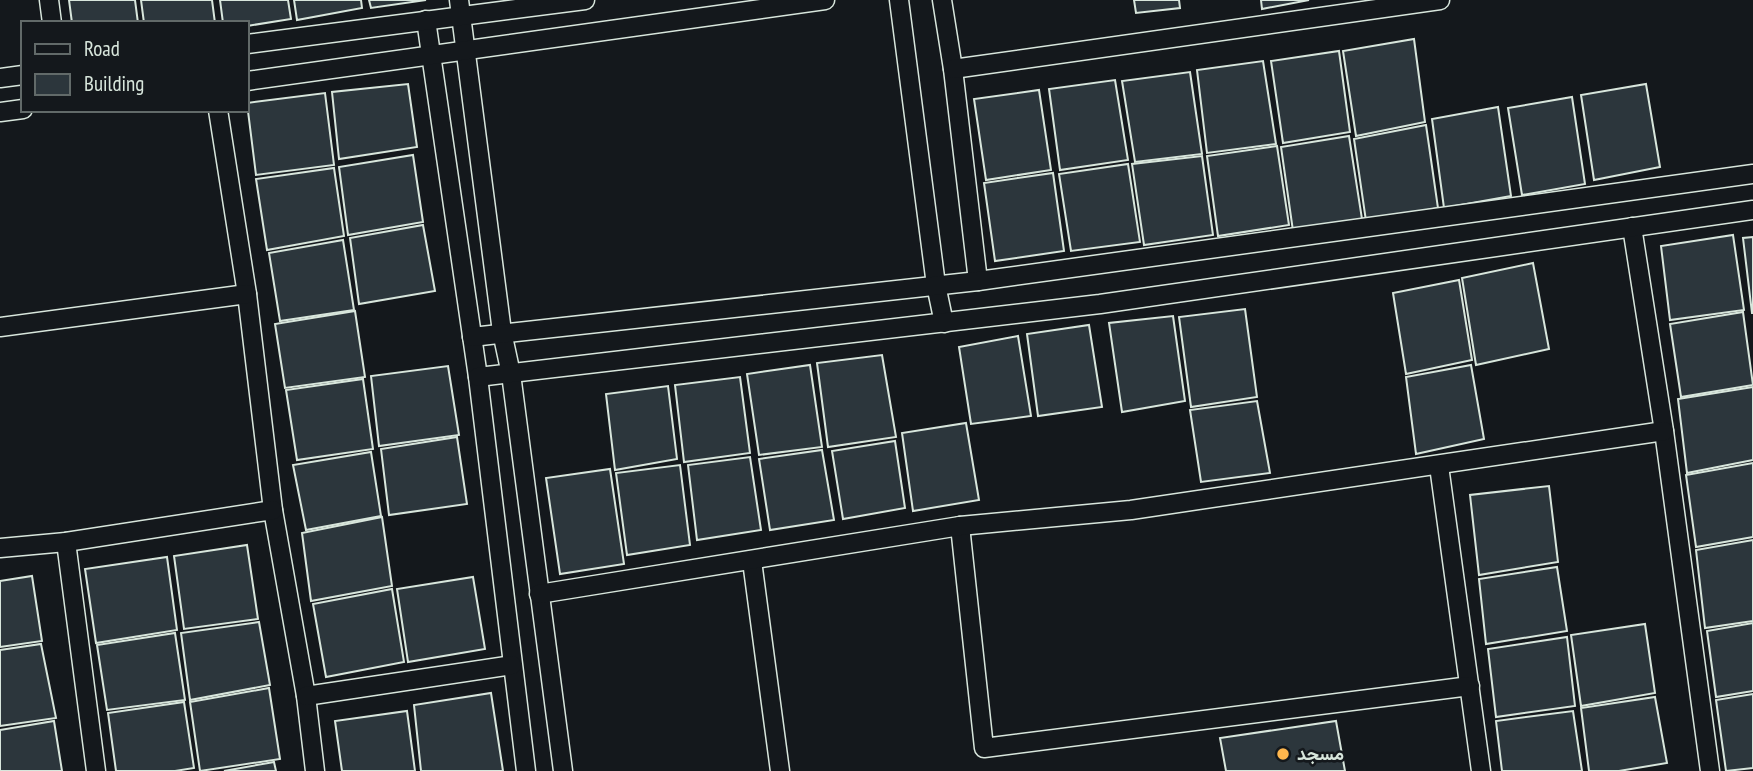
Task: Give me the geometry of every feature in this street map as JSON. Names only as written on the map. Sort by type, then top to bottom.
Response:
[{"type":"street","points":[[49,0],[52,21]]},
{"type":"street","points":[[248,44],[426,20],[460,8],[585,0]]},
{"type":"street","points":[[248,81],[825,0]]},
{"type":"street","points":[[899,0],[936,285],[944,323]]},
{"type":"street","points":[[942,0],[953,69],[978,281]]},
{"type":"street","points":[[953,69],[1440,0]]},
{"type":"street","points":[[460,8],[563,771]]},
{"type":"street","points":[[426,20],[478,377],[526,771]]},
{"type":"street","points":[[0,78],[21,75]]},
{"type":"street","points":[[0,112],[21,110]]},
{"type":"street","points":[[218,112],[247,294],[273,510],[306,695],[315,771]]},
{"type":"street","points":[[472,337],[978,281],[1753,174]]},
{"type":"street","points":[[478,377],[1100,304],[1753,210]]},
{"type":"street","points":[[1632,228],[1664,431],[1710,771]]},
{"type":"street","points":[[0,327],[247,294]]},
{"type":"street","points":[[539,594],[960,526],[1131,510],[1664,431]]},
{"type":"street","points":[[1439,466],[1481,771]]},
{"type":"street","points":[[0,548],[66,542],[273,510]]},
{"type":"street","points":[[960,526],[984,748],[1470,686]]},
{"type":"street","points":[[66,542],[96,771]]},
{"type":"street","points":[[752,561],[780,771]]},
{"type":"street","points":[[306,695],[512,665]]},
{"type":"building","points":[[69,0],[135,0],[138,21],[72,21]]},
{"type":"building","points":[[141,0],[212,0],[215,21],[144,21]]},
{"type":"building","points":[[220,0],[288,0],[291,19],[248,26],[248,21],[223,21]]},
{"type":"building","points":[[294,0],[361,0],[362,8],[297,20]]},
{"type":"building","points":[[369,0],[426,0],[371,8]]},
{"type":"building","points":[[1134,0],[1179,0],[1180,8],[1136,13]]},
{"type":"building","points":[[1261,0],[1309,0],[1262,9]]},
{"type":"building","points":[[1414,39],[1425,122],[1356,136],[1343,51]]},
{"type":"building","points":[[1339,51],[1350,132],[1283,143],[1271,61]]},
{"type":"building","points":[[1263,61],[1276,144],[1207,153],[1197,70]]},
{"type":"building","points":[[1190,72],[1202,154],[1135,162],[1122,81]]},
{"type":"building","points":[[1115,80],[1128,160],[1060,170],[1049,89]]},
{"type":"building","points":[[408,84],[417,147],[339,159],[332,92]]},
{"type":"building","points":[[1646,84],[1660,167],[1594,180],[1581,95]]},
{"type":"building","points":[[1039,90],[1051,170],[986,180],[974,99]]},
{"type":"building","points":[[325,93],[334,165],[256,175],[248,103]]},
{"type":"building","points":[[1572,97],[1585,184],[1522,195],[1508,108]]},
{"type":"building","points":[[1498,107],[1511,196],[1444,208],[1432,119]]},
{"type":"building","points":[[1426,125],[1438,208],[1366,221],[1354,139]]},
{"type":"building","points":[[1349,136],[1362,219],[1293,231],[1281,147]]},
{"type":"building","points":[[1277,146],[1289,225],[1218,236],[1207,156]]},
{"type":"building","points":[[413,155],[423,222],[348,235],[339,167]]},
{"type":"building","points":[[1202,156],[1213,235],[1144,245],[1132,164]]},
{"type":"building","points":[[1128,164],[1140,242],[1071,251],[1059,174]]},
{"type":"building","points":[[334,168],[344,236],[267,250],[256,179]]},
{"type":"building","points":[[1053,173],[1064,251],[995,261],[984,183]]},
{"type":"building","points":[[423,225],[435,291],[359,304],[350,238]]},
{"type":"building","points":[[1733,235],[1744,310],[1670,320],[1661,246]]},
{"type":"building","points":[[1753,237],[1753,313],[1752,313],[1743,238]]},
{"type":"building","points":[[343,240],[354,310],[280,321],[269,253]]},
{"type":"building","points":[[1533,263],[1549,349],[1476,365],[1462,278]]},
{"type":"building","points":[[1459,280],[1472,360],[1406,374],[1393,293]]},
{"type":"building","points":[[1245,309],[1257,397],[1191,407],[1179,317]]},
{"type":"building","points":[[355,311],[365,377],[285,388],[275,324]]},
{"type":"building","points":[[1743,312],[1753,385],[1681,397],[1670,324]]},
{"type":"building","points":[[1173,316],[1185,401],[1122,412],[1109,323]]},
{"type":"building","points":[[1089,325],[1102,407],[1038,416],[1027,334]]},
{"type":"building","points":[[1018,336],[1031,416],[971,424],[959,347]]},
{"type":"building","points":[[882,355],[896,437],[828,447],[817,363]]},
{"type":"building","points":[[810,365],[822,447],[759,455],[747,374]]},
{"type":"building","points":[[1471,365],[1484,439],[1416,454],[1406,377]]},
{"type":"building","points":[[448,366],[459,435],[379,446],[371,376]]},
{"type":"building","points":[[740,377],[750,453],[684,462],[675,385]]},
{"type":"building","points":[[363,379],[373,449],[297,460],[286,390]]},
{"type":"building","points":[[668,386],[677,459],[615,470],[606,394]]},
{"type":"building","points":[[1753,387],[1753,460],[1687,473],[1678,399]]},
{"type":"building","points":[[1257,401],[1270,473],[1201,482],[1190,410]]},
{"type":"building","points":[[966,423],[979,500],[913,511],[902,433]]},
{"type":"building","points":[[457,437],[467,504],[389,515],[381,449]]},
{"type":"building","points":[[895,441],[905,508],[843,519],[832,451]]},
{"type":"building","points":[[822,450],[834,520],[770,530],[759,459]]},
{"type":"building","points":[[371,452],[381,516],[306,530],[293,465]]},
{"type":"building","points":[[750,457],[761,530],[697,540],[688,465]]},
{"type":"building","points":[[1753,463],[1753,537],[1696,547],[1686,475]]},
{"type":"building","points":[[680,465],[690,545],[627,555],[616,473]]},
{"type":"building","points":[[610,469],[624,564],[560,574],[546,478]]},
{"type":"building","points":[[1549,486],[1558,562],[1479,575],[1470,495]]},
{"type":"building","points":[[382,517],[392,586],[311,601],[302,533]]},
{"type":"building","points":[[1753,540],[1753,621],[1705,628],[1696,550]]},
{"type":"building","points":[[247,545],[258,619],[184,629],[174,556]]},
{"type":"building","points":[[167,557],[177,630],[96,643],[85,569]]},
{"type":"building","points":[[1557,567],[1567,631],[1486,644],[1479,579]]},
{"type":"building","points":[[32,576],[42,641],[0,647],[0,581]]},
{"type":"building","points":[[473,577],[485,649],[408,662],[397,589]]},
{"type":"building","points":[[392,589],[404,662],[326,677],[313,604]]},
{"type":"building","points":[[259,622],[270,685],[190,700],[181,633]]},
{"type":"building","points":[[1753,623],[1753,691],[1716,697],[1707,631]]},
{"type":"building","points":[[1645,624],[1655,693],[1581,706],[1571,635]]},
{"type":"building","points":[[175,633],[185,700],[107,710],[97,645]]},
{"type":"building","points":[[1567,637],[1575,706],[1496,717],[1488,649]]},
{"type":"building","points":[[41,644],[56,718],[0,726],[0,650]]},
{"type":"building","points":[[269,688],[280,759],[200,771],[190,702]]},
{"type":"building","points":[[491,693],[503,771],[421,771],[414,705]]},
{"type":"building","points":[[1753,694],[1753,768],[1726,771],[1716,700]]},
{"type":"building","points":[[1655,697],[1667,763],[1619,771],[1589,771],[1581,708]]},
{"type":"building","points":[[184,702],[194,768],[175,771],[116,771],[108,713]]},
{"type":"building","points":[[407,711],[415,771],[342,771],[335,721]]},
{"type":"building","points":[[1573,711],[1582,771],[1502,771],[1496,721]]},
{"type":"building","points":[[54,721],[62,771],[0,771],[0,730]]},
{"type":"building","name":"مسجد","points":[[1336,721],[1345,771],[1226,771],[1220,738]]},
{"type":"building","points":[[274,762],[276,771],[224,771]]},
{"type":"place","name":"مسجد","points":[[1283,754]]}]
